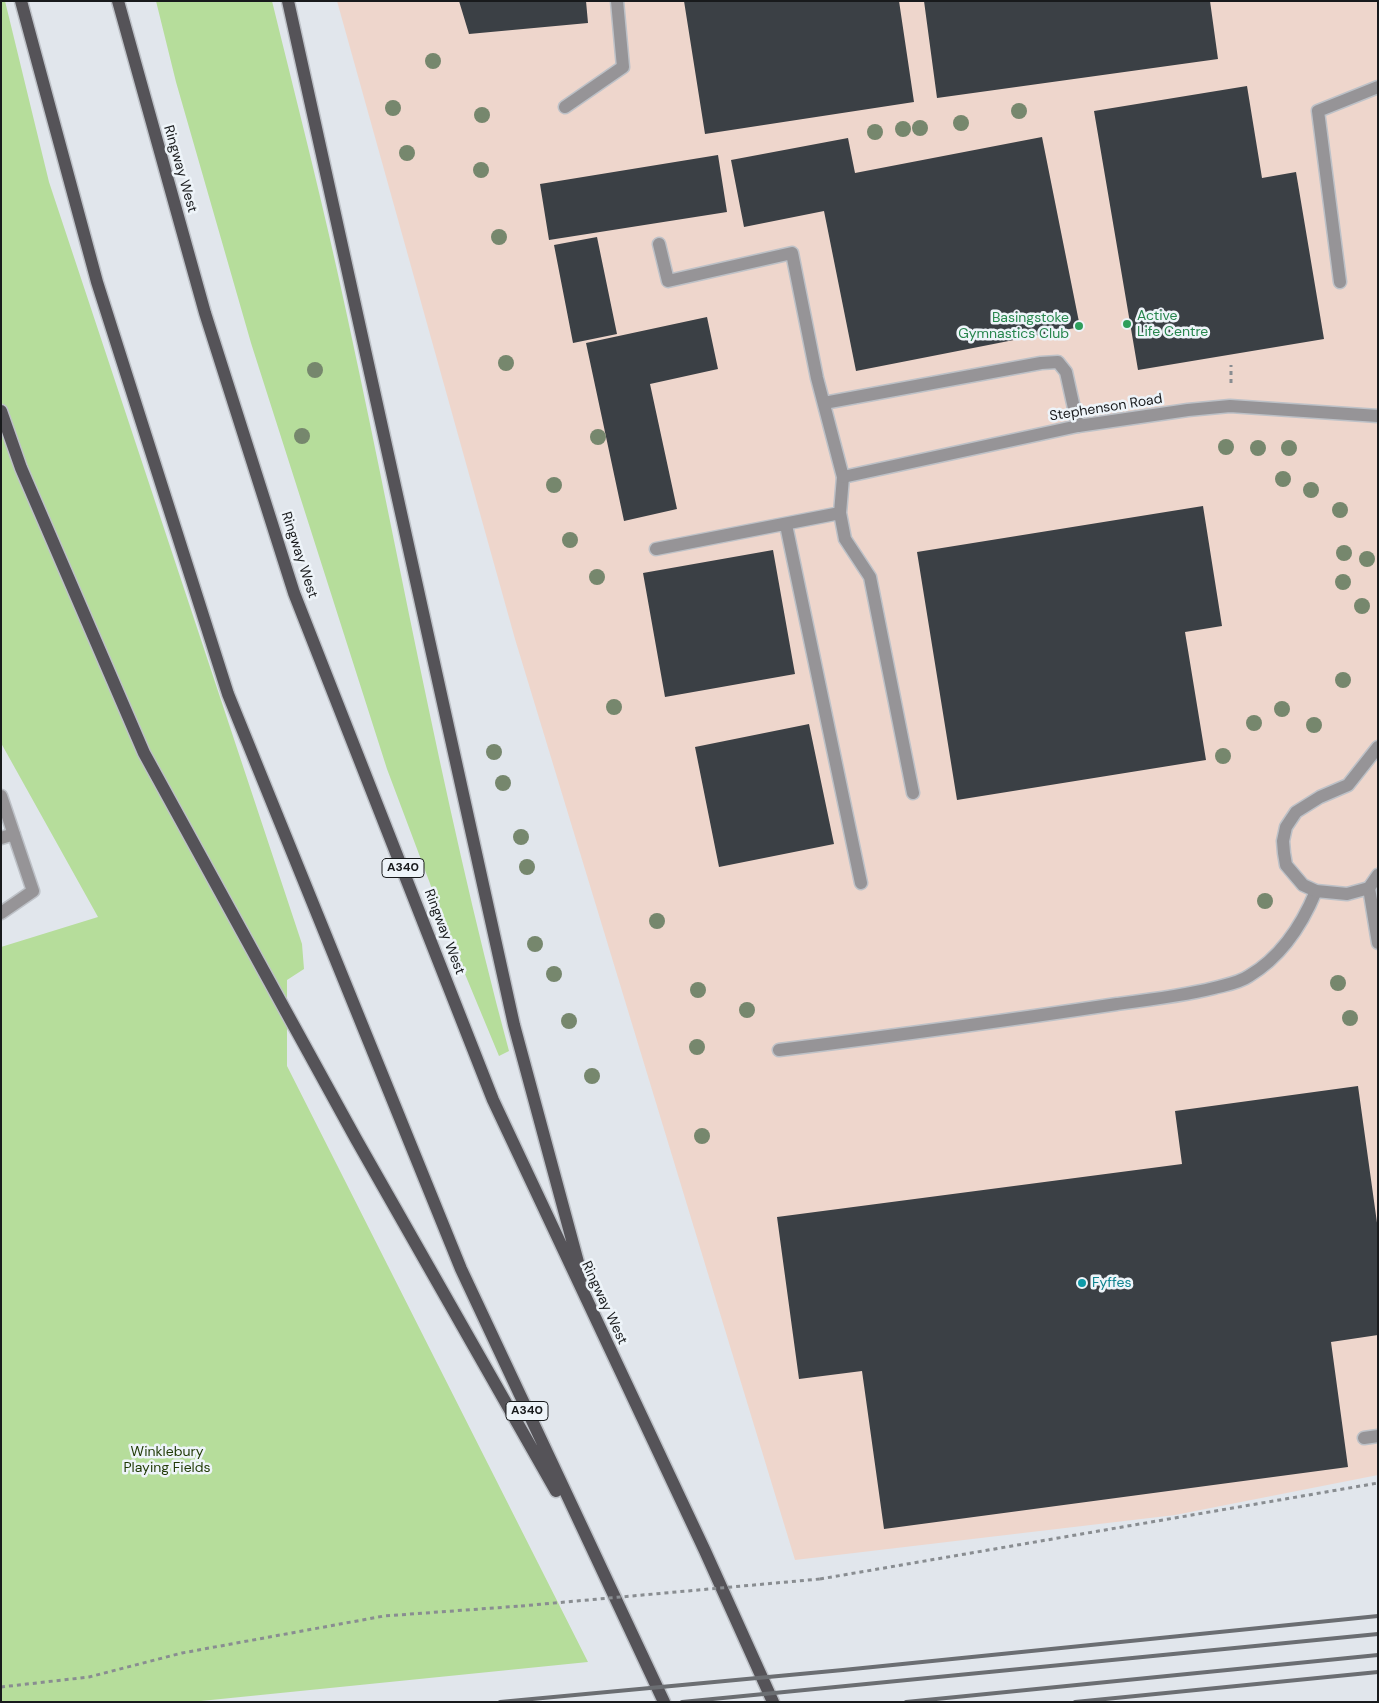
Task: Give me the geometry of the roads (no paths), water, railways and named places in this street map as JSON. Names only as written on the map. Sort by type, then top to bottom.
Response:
[{"type":"main road","name":"A340","points":[[21,1],[97,282],[228,694],[461,1269],[664,1702]]},
{"type":"main road","name":"Ringway West","points":[[118,1],[205,313],[294,593],[492,1100],[705,1550],[773,1702]]},
{"type":"main road","points":[[288,1],[512,1015],[590,1308]]},
{"type":"main road","points":[[1,411],[21,468],[144,753],[351,1130],[600,1569]]},
{"type":"street","points":[[565,107],[623,67],[617,1]]},
{"type":"street","points":[[1340,282],[1318,111],[1378,87]]},
{"type":"street","points":[[659,244],[668,281],[792,253],[817,378],[843,477],[840,513],[845,539],[870,577],[912,793]]},
{"type":"street","points":[[824,403],[1041,363],[1058,362],[1066,372],[1078,426]]},
{"type":"street","name":"Stephenson Road","points":[[843,477],[1078,426],[1132,417],[1230,406],[1378,416]]},
{"type":"street","points":[[656,549],[840,513]]},
{"type":"street","points":[[786,524],[861,883]]},
{"type":"street","points":[[1378,747],[1348,785],[1320,797],[1296,812],[1286,827],[1283,841],[1286,865],[1303,885],[1316,891],[1346,894],[1369,888],[1378,875]]},
{"type":"street","points":[[1,796],[33,891],[1,913]]},
{"type":"street","points":[[1,838],[14,834]]},
{"type":"street","points":[[1369,888],[1378,943]]},
{"type":"street","points":[[779,1050],[996,1022],[1190,994],[1229,984],[1248,977],[1280,951],[1298,928],[1310,907],[1316,891]]},
{"type":"street","points":[[1364,1438],[1378,1436]]},
{"type":"railway","points":[[500,1702],[843,1670],[1378,1616]]},
{"type":"railway","points":[[682,1702],[1378,1634]]},
{"type":"railway","points":[[906,1702],[1378,1655]]},
{"type":"railway","points":[[1075,1702],[1378,1672]]},
{"type":"place","name":"Active Life Centre","points":[[1127,324]]},
{"type":"place","name":"Basingstoke Gymnastics Club","points":[[1079,326]]},
{"type":"place","name":"Fyffes","points":[[1082,1283]]},
{"type":"park label","name":"Winklebury Playing Fields","points":[[167,1460]]}]
